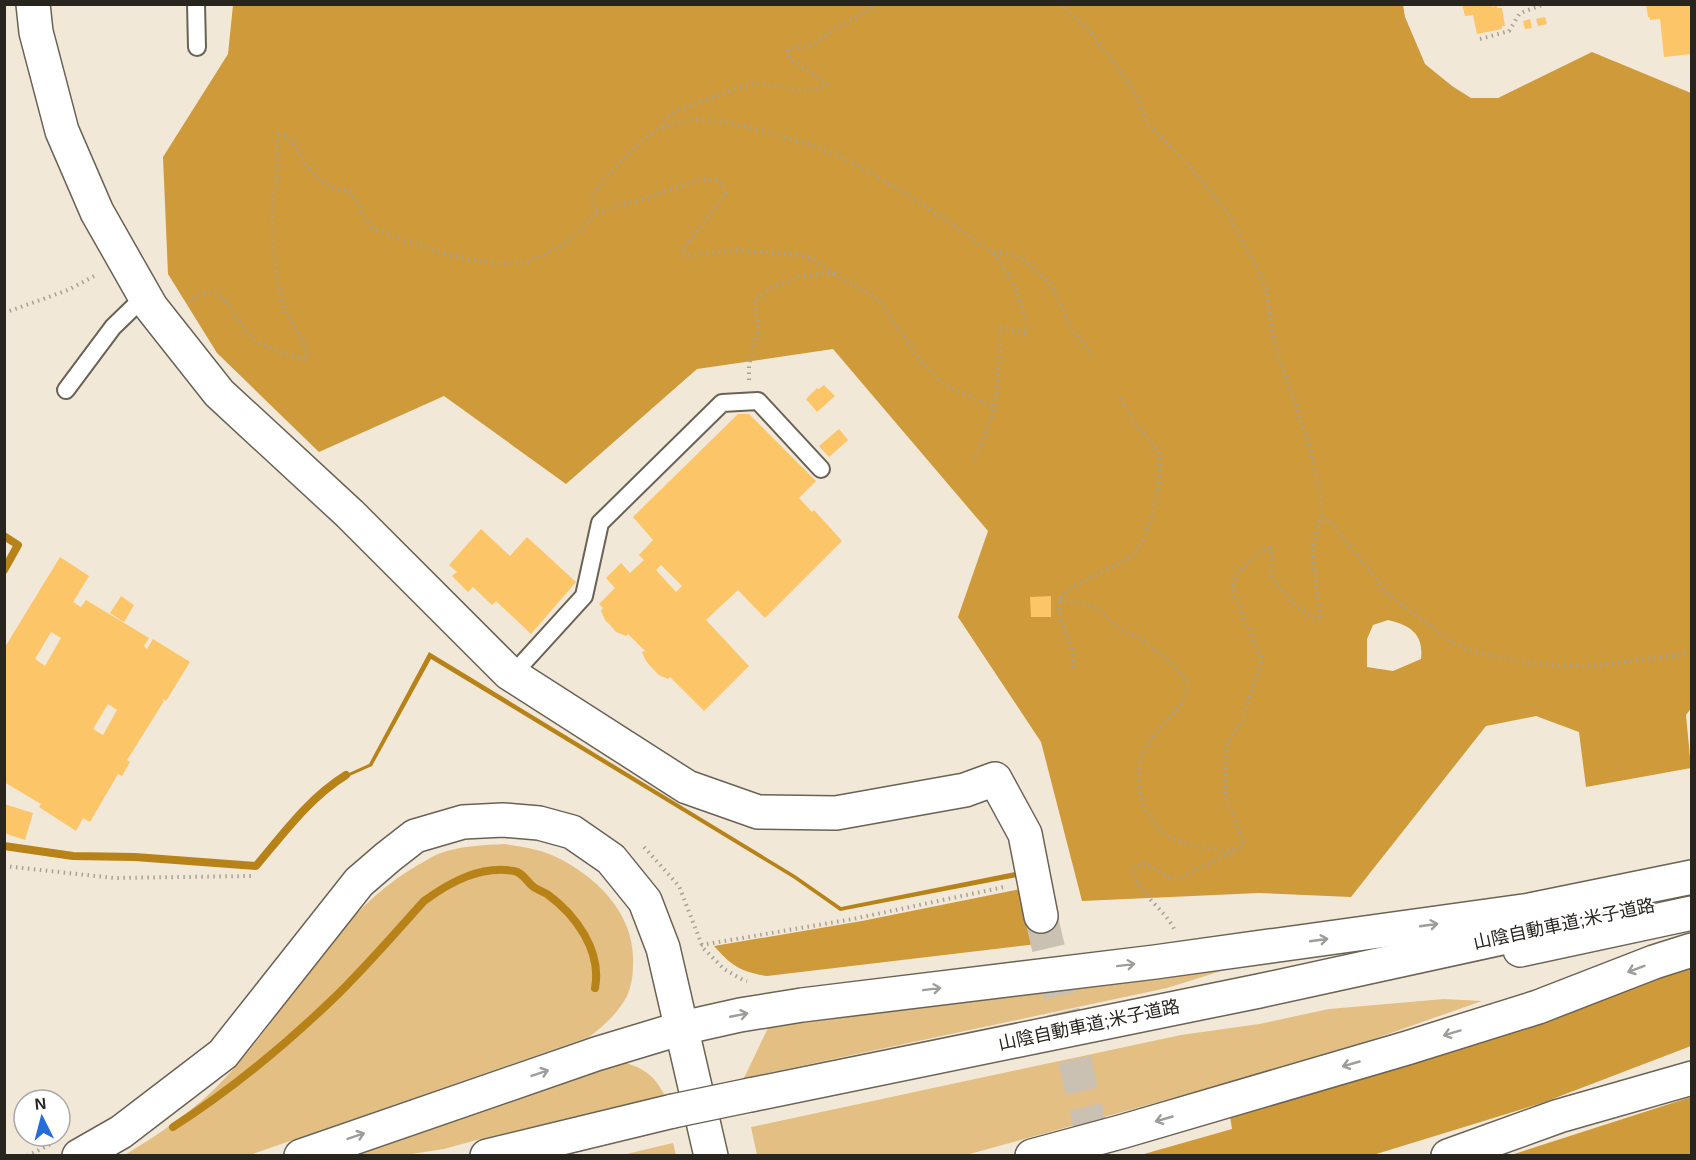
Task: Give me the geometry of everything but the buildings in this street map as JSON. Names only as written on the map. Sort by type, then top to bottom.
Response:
[{"type":"main road","points":[[33,4],[36,32],[62,131],[97,212],[145,296],[219,393],[350,514],[512,675],[687,787],[759,812],[836,813],[965,790],[995,779],[1025,834],[1041,916]]},
{"type":"main road","points":[[72,1147],[121,1132],[223,1054],[359,882],[415,836],[463,822],[503,820],[539,823],[572,832],[611,859],[645,901],[663,948],[711,1155]]},
{"type":"main road","points":[[301,1155],[596,1054],[682,1028],[740,1015],[802,1005],[1155,962],[1530,910],[1692,877]]},
{"type":"main road","name":"山陰自動車道;米子道路","points":[[487,1155],[751,1102],[1692,896]]},
{"type":"main road","name":"山陰自動車道;米子道路","points":[[751,1102],[1261,1006],[1692,913]]},
{"type":"main road","points":[[1032,1155],[1124,1131],[1418,1044],[1538,1006],[1692,950]]},
{"type":"main road","points":[[1448,1155],[1559,1116],[1692,1078]]},
{"type":"main road","name":"山陰自動車道;米子道路","points":[[546,1155],[674,1118]]},
{"type":"lane","points":[[196,4],[197,46]]},
{"type":"lane","points":[[66,390],[113,327],[145,296]]},
{"type":"lane","points":[[512,675],[584,596],[600,523],[722,403],[758,401],[821,469]]},
{"type":"path","points":[[662,128],[667,117],[678,110],[753,83],[806,90],[826,87],[827,83],[789,58],[788,50],[808,48],[838,26],[854,19],[876,4]]},
{"type":"path","points":[[1061,4],[1102,46],[1132,88],[1148,124],[1212,191],[1229,214],[1267,293],[1271,327],[1310,448],[1320,491],[1319,520],[1313,560],[1321,620],[1314,619],[1285,595],[1275,583],[1270,571],[1273,555],[1269,547],[1261,551],[1236,574],[1234,581],[1234,596],[1262,660],[1243,719],[1227,744],[1225,796],[1244,842],[1242,847],[1182,877],[1170,878],[1144,863],[1134,868],[1139,884],[1152,902],[1165,913],[1176,936]]},
{"type":"path","points":[[1480,39],[1509,31],[1520,13],[1545,4]]},
{"type":"path","points":[[598,211],[591,201],[592,194],[617,165],[652,133],[690,120],[723,121],[826,151],[844,159],[912,199],[993,253],[1003,264],[1012,282],[1027,333],[1011,328],[1001,328],[999,331],[1001,356],[994,407],[973,465]]},
{"type":"path","points":[[165,324],[195,296],[212,292],[228,304],[251,336],[259,342],[301,359],[307,358],[306,349],[283,303],[277,271],[273,204],[278,170],[279,134],[286,135],[290,139],[305,163],[317,175],[335,189],[352,192],[372,228],[451,255],[494,262],[535,259],[579,234],[598,211]]},
{"type":"path","points":[[598,211],[602,212],[703,179],[721,180],[726,193],[683,250],[682,255],[737,250],[802,255],[813,259],[834,274],[876,297],[925,366],[943,384],[994,407]]},
{"type":"path","points":[[993,253],[1003,252],[1024,260],[1052,285],[1069,324],[1095,359]]},
{"type":"path","points":[[4,313],[68,290],[124,260]]},
{"type":"path","points":[[750,401],[749,366],[759,331],[754,301],[769,289],[802,275],[834,274]]},
{"type":"path","points":[[1074,667],[1075,658],[1061,622],[1059,600],[1069,589],[1131,557],[1140,546],[1152,516],[1160,479],[1160,457],[1157,449],[1136,424],[1119,396]]},
{"type":"path","points":[[1319,520],[1330,521],[1389,595],[1454,644],[1482,654],[1536,663],[1593,666],[1692,653]]},
{"type":"path","points":[[1059,600],[1096,607],[1125,632],[1142,640],[1173,664],[1187,682],[1186,696],[1151,738],[1143,757],[1140,794],[1151,819],[1160,831],[1170,837],[1183,843],[1236,851]]},
{"type":"path","points":[[638,841],[680,886],[701,945],[724,969],[742,980],[751,981]]},
{"type":"path","points":[[4,866],[114,878],[251,876]]},
{"type":"path","points":[[701,945],[853,919],[1034,881]]},
{"type":"path","points":[[27,1155],[67,1148]]},
{"type":"shaded area","points":[[233,5],[1403,5],[1405,17],[1425,64],[1471,98],[1498,98],[1592,52],[1691,93],[1692,707],[1686,715],[1691,768],[1586,787],[1579,732],[1536,716],[1486,726],[1351,897],[1259,893],[1082,901],[1041,742],[958,617],[988,531],[833,349],[697,369],[566,484],[444,396],[319,452],[217,353],[168,274],[163,157],[228,54]],"holes":[[[1388,620],[1414,632],[1420,643],[1421,659],[1393,671],[1367,667],[1367,639],[1373,625]]]},
{"type":"shaded area","points":[[429,652],[795,875],[841,907],[1015,872],[1017,877],[840,911],[793,878],[431,659],[372,766],[336,782],[369,764]]},
{"type":"shaded area","points":[[505,844],[530,848],[554,856],[585,874],[611,899],[628,930],[633,965],[632,981],[628,993],[615,1014],[589,1037],[250,1155],[123,1156],[178,1120],[216,1088],[250,1049],[338,935],[388,885],[418,865],[446,851],[480,845]]},
{"type":"shaded area","points":[[1021,889],[1037,944],[767,976],[737,967],[714,946],[862,921]]},
{"type":"shaded area","points":[[1691,958],[1691,1046],[1542,1103],[1373,1155],[1137,1156],[1232,1129],[1230,1116]]},
{"type":"shaded area","points":[[1267,961],[1228,969],[1167,988],[744,1078],[768,1028],[773,1023]]},
{"type":"shaded area","points":[[1444,999],[1482,1001],[1371,1040],[1260,1074],[966,1155],[757,1155],[751,1127],[1181,1035],[1259,1024],[1329,1009]]},
{"type":"shaded area","points":[[623,1062],[649,1074],[666,1098],[444,1149],[405,1155],[341,1156]]},
{"type":"shaded area","points":[[1691,1097],[1691,1155],[1511,1155]]},
{"type":"shaded area","points":[[673,1143],[676,1155],[622,1155]]},
{"type":"waterway","points":[[4,536],[18,545],[4,570]]},
{"type":"waterway","points":[[4,846],[73,856],[135,857],[256,866],[309,805],[346,775]]},
{"type":"waterway","points":[[173,1127],[257,1067],[296,1033],[357,975],[424,901],[444,887],[478,873],[490,870],[514,871],[568,912],[591,948],[595,961],[595,988]]},
{"type":"tunnel","points":[[1041,916],[1097,1156]]}]
